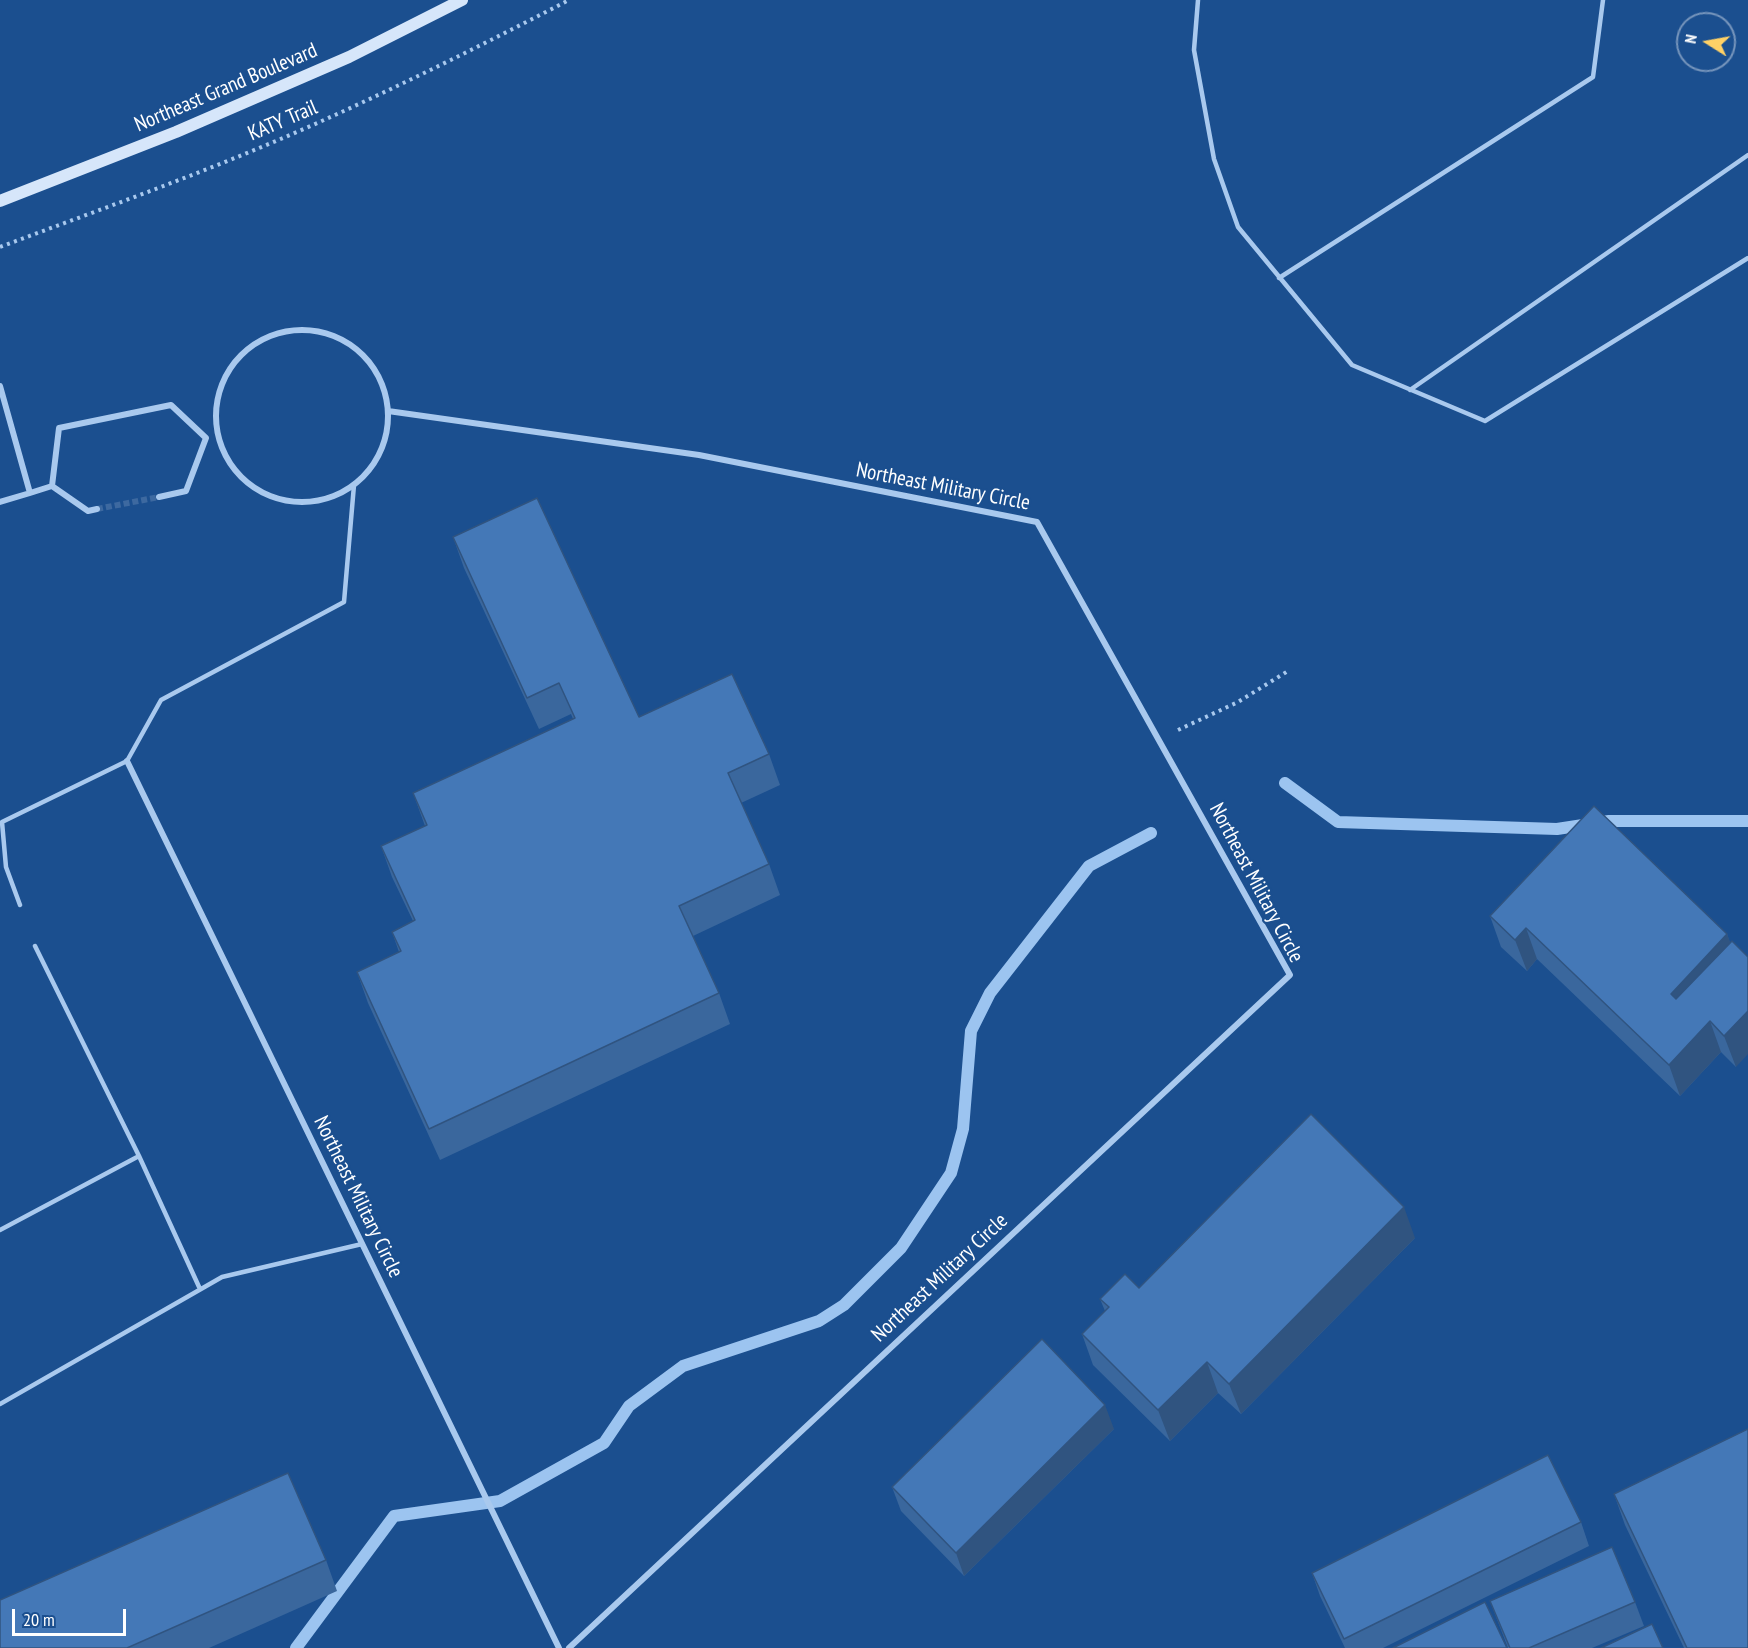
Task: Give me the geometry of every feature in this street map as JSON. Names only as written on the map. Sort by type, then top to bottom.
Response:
[{"type":"street","name":"Northeast Grand Boulevard","points":[[0,201],[176,132],[316,71],[462,0]]},
{"type":"street","points":[[287,330],[316,330],[344,339],[359,351],[382,382],[388,411],[384,439],[373,464],[354,485],[329,498],[302,502],[274,498],[249,485],[230,465],[218,435],[215,412],[221,383],[237,358],[259,340],[287,330]]},
{"type":"street","points":[[0,386],[30,493]]},
{"type":"street","points":[[52,486],[59,429],[171,405],[206,438]]},
{"type":"street","name":"Northeast Military Circle","points":[[388,411],[699,455],[1037,522],[1290,975],[568,1648]]},
{"type":"street","points":[[206,438],[218,435]]},
{"type":"street","points":[[159,496],[186,491],[206,438]]},
{"type":"street","points":[[0,502],[52,486]]},
{"type":"street","points":[[52,486],[88,511],[97,509]]},
{"type":"street","name":"Northeast Military Circle","points":[[127,761],[559,1648]]},
{"type":"lane","points":[[1198,0],[1194,50],[1214,159],[1238,227],[1352,365],[1485,421],[1748,258]]},
{"type":"lane","points":[[1279,278],[1593,77],[1603,0]]},
{"type":"lane","points":[[1410,390],[1748,155]]},
{"type":"lane","points":[[20,905],[6,867],[2,822],[127,761],[160,700],[344,602],[354,485]]},
{"type":"lane","points":[[35,946],[139,1156],[201,1289]]},
{"type":"lane","points":[[0,1230],[139,1156]]},
{"type":"lane","points":[[0,1404],[222,1277],[362,1244]]},
{"type":"path","name":"KATY Trail","points":[[0,247],[241,155],[334,116],[488,42],[568,0]]},
{"type":"path","points":[[1159,739],[1238,702],[1288,671]]},
{"type":"building","points":[[537,498],[639,717],[732,674],[769,754],[728,773],[769,864],[679,906],[719,993],[429,1129],[357,972],[401,951],[392,932],[415,920],[381,846],[427,825],[413,793],[575,718],[559,683],[527,698],[453,537]]},
{"type":"building","points":[[1594,806],[1727,934],[1671,994],[1676,999],[1732,941],[1748,957],[1748,1011],[1724,1036],[1710,1021],[1669,1065],[1526,928],[1515,940],[1490,916]]},
{"type":"building","points":[[1311,1114],[1404,1207],[1229,1384],[1207,1362],[1158,1410],[1082,1334],[1109,1307],[1100,1299],[1125,1274],[1139,1288]]},
{"type":"building","points":[[1042,1339],[1105,1405],[956,1553],[892,1487]]},
{"type":"building","points":[[1748,1429],[1748,1648],[1687,1648],[1614,1494]]},
{"type":"building","points":[[1548,1455],[1581,1522],[1344,1639],[1312,1573]]},
{"type":"building","points":[[288,1473],[326,1560],[127,1648],[0,1648],[0,1600]]},
{"type":"building","points":[[1612,1547],[1635,1602],[1529,1648],[1510,1648],[1490,1601]]},
{"type":"building","points":[[1485,1602],[1507,1648],[1393,1648]]},
{"type":"building","points":[[1652,1624],[1663,1648],[1601,1648]]},
{"type":"waterway","points":[[1285,783],[1338,822],[1557,829],[1609,821],[1748,821]]},
{"type":"waterway","points":[[296,1648],[394,1516],[500,1501],[604,1443],[629,1406],[683,1366],[819,1321],[844,1305],[901,1248],[951,1173],[963,1129],[971,1031],[990,993],[1089,866],[1151,833]]},
{"type":"tunnel","points":[[97,509],[159,497]]}]
